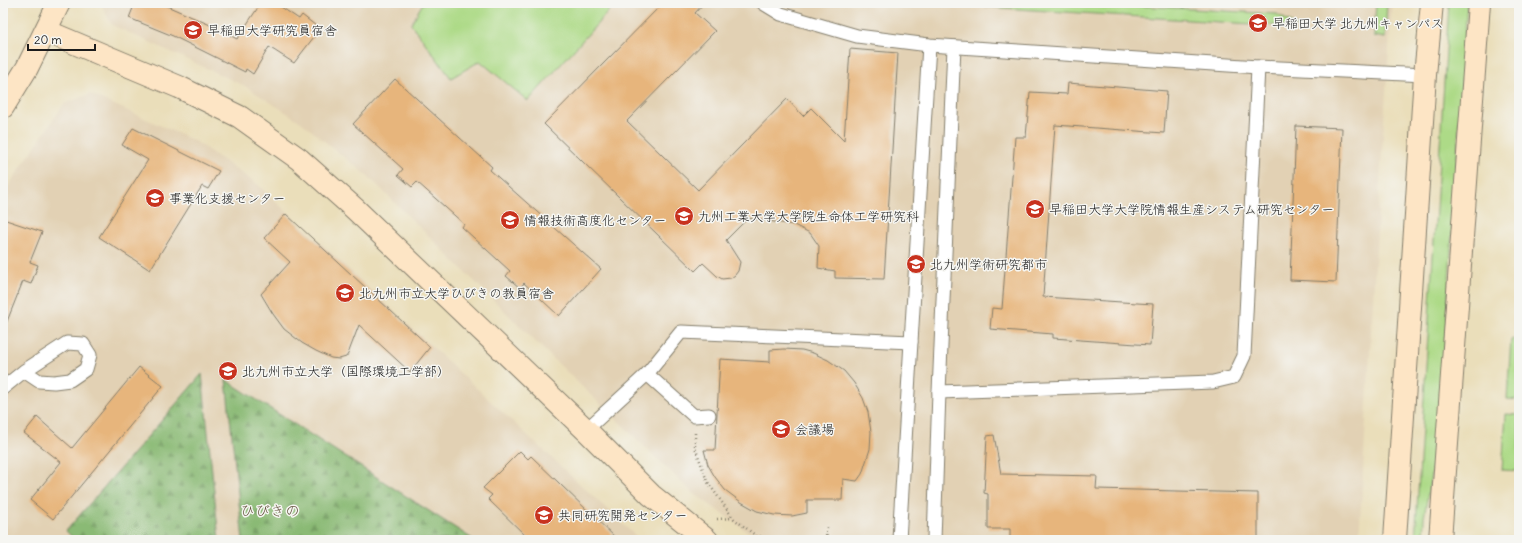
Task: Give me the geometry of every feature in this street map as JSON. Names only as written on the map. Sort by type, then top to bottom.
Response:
[{"type":"street","points":[[3,107],[27,68],[59,3]]},
{"type":"street","points":[[1395,540],[1425,75],[1432,3]]},
{"type":"street","points":[[1440,540],[1479,3]]},
{"type":"street","points":[[46,31],[178,87],[240,118],[299,159],[356,209],[586,430],[651,495],[706,540]]},
{"type":"lane","points":[[763,3],[781,14],[857,36],[930,46],[1258,67],[1425,75]]},
{"type":"lane","points":[[899,540],[930,46]]},
{"type":"lane","points":[[934,540],[954,47]]},
{"type":"lane","points":[[939,392],[1213,382],[1234,377],[1244,356],[1258,67]]},
{"type":"lane","points":[[586,430],[647,374],[681,332],[911,342]]},
{"type":"lane","points":[[3,388],[24,371],[67,343],[83,344],[90,355],[86,369],[70,380],[54,382],[38,381],[24,371]]},
{"type":"lane","points":[[647,374],[694,416],[709,415]]},
{"type":"path","points":[[694,416],[695,447],[707,481],[732,518],[756,535],[773,540]]},
{"type":"path","points":[[714,519],[732,518]]},
{"type":"path","points":[[826,540],[827,527]]},
{"type":"shaded area","name":"北九州学術研究都市","points":[[103,3],[1392,3],[1359,540],[759,540],[692,492],[542,348],[371,179],[301,122],[245,86],[112,25],[102,6]]},
{"type":"shaded area","name":"北九州市立大学（国際環境工学部）","points":[[90,94],[195,141],[257,184],[640,540],[3,540],[3,194],[64,104]]},
{"type":"green space","points":[[423,3],[616,3],[528,101],[480,61],[451,78],[411,24]]},
{"type":"green space","points":[[995,3],[1107,3],[1277,14],[1298,27],[986,7]]},
{"type":"green space","points":[[1376,3],[1387,3],[1385,38],[1374,36]]},
{"type":"green space","points":[[1449,3],[1467,3],[1440,419],[1424,518],[1423,540],[1415,540]]},
{"type":"green space","points":[[1511,339],[1519,340],[1519,400],[1507,399]]},
{"type":"green space","points":[[202,374],[219,540],[75,540],[66,531]]},
{"type":"green space","points":[[226,380],[474,540],[243,540]]},
{"type":"green space","points":[[1506,414],[1519,415],[1519,471],[1502,470]]},
{"type":"building","points":[[135,3],[160,3],[208,24],[237,39],[261,3],[275,3],[299,19],[302,15],[320,29],[294,63],[269,47],[253,74],[246,69],[245,72],[173,36],[129,18]]},
{"type":"building","points":[[663,3],[704,3],[695,13],[715,31],[627,121],[698,190],[787,99],[803,116],[811,108],[844,141],[850,49],[898,53],[884,279],[835,278],[835,271],[818,268],[819,246],[810,233],[794,225],[748,218],[726,240],[740,262],[738,271],[735,275],[731,278],[722,279],[703,263],[695,271],[544,124]]},
{"type":"building","points":[[395,79],[492,167],[490,170],[601,269],[559,316],[524,283],[520,288],[506,276],[510,271],[462,227],[464,224],[417,182],[412,187],[398,175],[403,169],[353,124]]},
{"type":"building","points":[[1068,83],[1167,91],[1164,133],[1055,125],[1043,297],[1153,304],[1150,345],[1053,338],[1053,334],[990,329],[992,308],[1002,309],[1015,137],[1026,137],[1030,92],[1067,94]]},
{"type":"building","points":[[1296,126],[1342,128],[1336,282],[1290,280]]},
{"type":"building","points":[[133,128],[219,171],[208,189],[202,186],[150,270],[99,237],[148,160],[122,145]]},
{"type":"building","points":[[286,214],[430,347],[410,372],[359,325],[348,354],[346,357],[339,359],[331,358],[316,351],[302,343],[284,329],[261,294],[290,262],[264,238]]},
{"type":"building","points":[[3,219],[42,232],[30,262],[38,265],[31,284],[23,281],[4,329],[3,329]]},
{"type":"building","points":[[770,350],[802,350],[813,353],[828,360],[844,371],[854,383],[863,398],[868,412],[871,432],[870,449],[862,474],[857,481],[843,479],[842,500],[807,500],[807,513],[792,516],[774,515],[757,511],[741,502],[725,490],[708,465],[704,450],[715,450],[720,359],[770,362]]},
{"type":"building","points":[[139,367],[163,386],[53,519],[30,500],[61,462],[24,433],[37,417],[72,448]]},
{"type":"building","points":[[994,435],[1001,474],[1097,476],[1096,489],[1258,493],[1258,540],[1010,540],[1010,529],[988,529],[988,494],[984,493],[987,436]]},
{"type":"building","points":[[520,451],[528,459],[531,456],[618,540],[530,540],[488,499],[492,495],[483,488]]},
{"type":"place","name":"早稲田大学 北九州キャンパス","points":[[1258,23]]},
{"type":"place","name":"早稲田大学研究員宿舎","points":[[193,30]]},
{"type":"place","name":"事業化支援センター","points":[[155,198]]},
{"type":"place","name":"早稲田大学大学院情報生産システム研究センター","points":[[1035,209]]},
{"type":"place","name":"九州工業大学大学院生命体工学研究科","points":[[684,216]]},
{"type":"place","name":"情報技術高度化センター","points":[[510,220]]},
{"type":"place","name":"北九州学術研究都市","points":[[916,264]]},
{"type":"place","name":"北九州市立大学ひびきの教員宿舎","points":[[345,293]]},
{"type":"place","name":"北九州市立大学（国際環境工学部）","points":[[228,371]]},
{"type":"place","name":"会議場","points":[[781,429]]},
{"type":"place","name":"共同研究開発センター","points":[[544,515]]},
{"type":"district","name":"ひびきの","points":[[270,510]]}]
